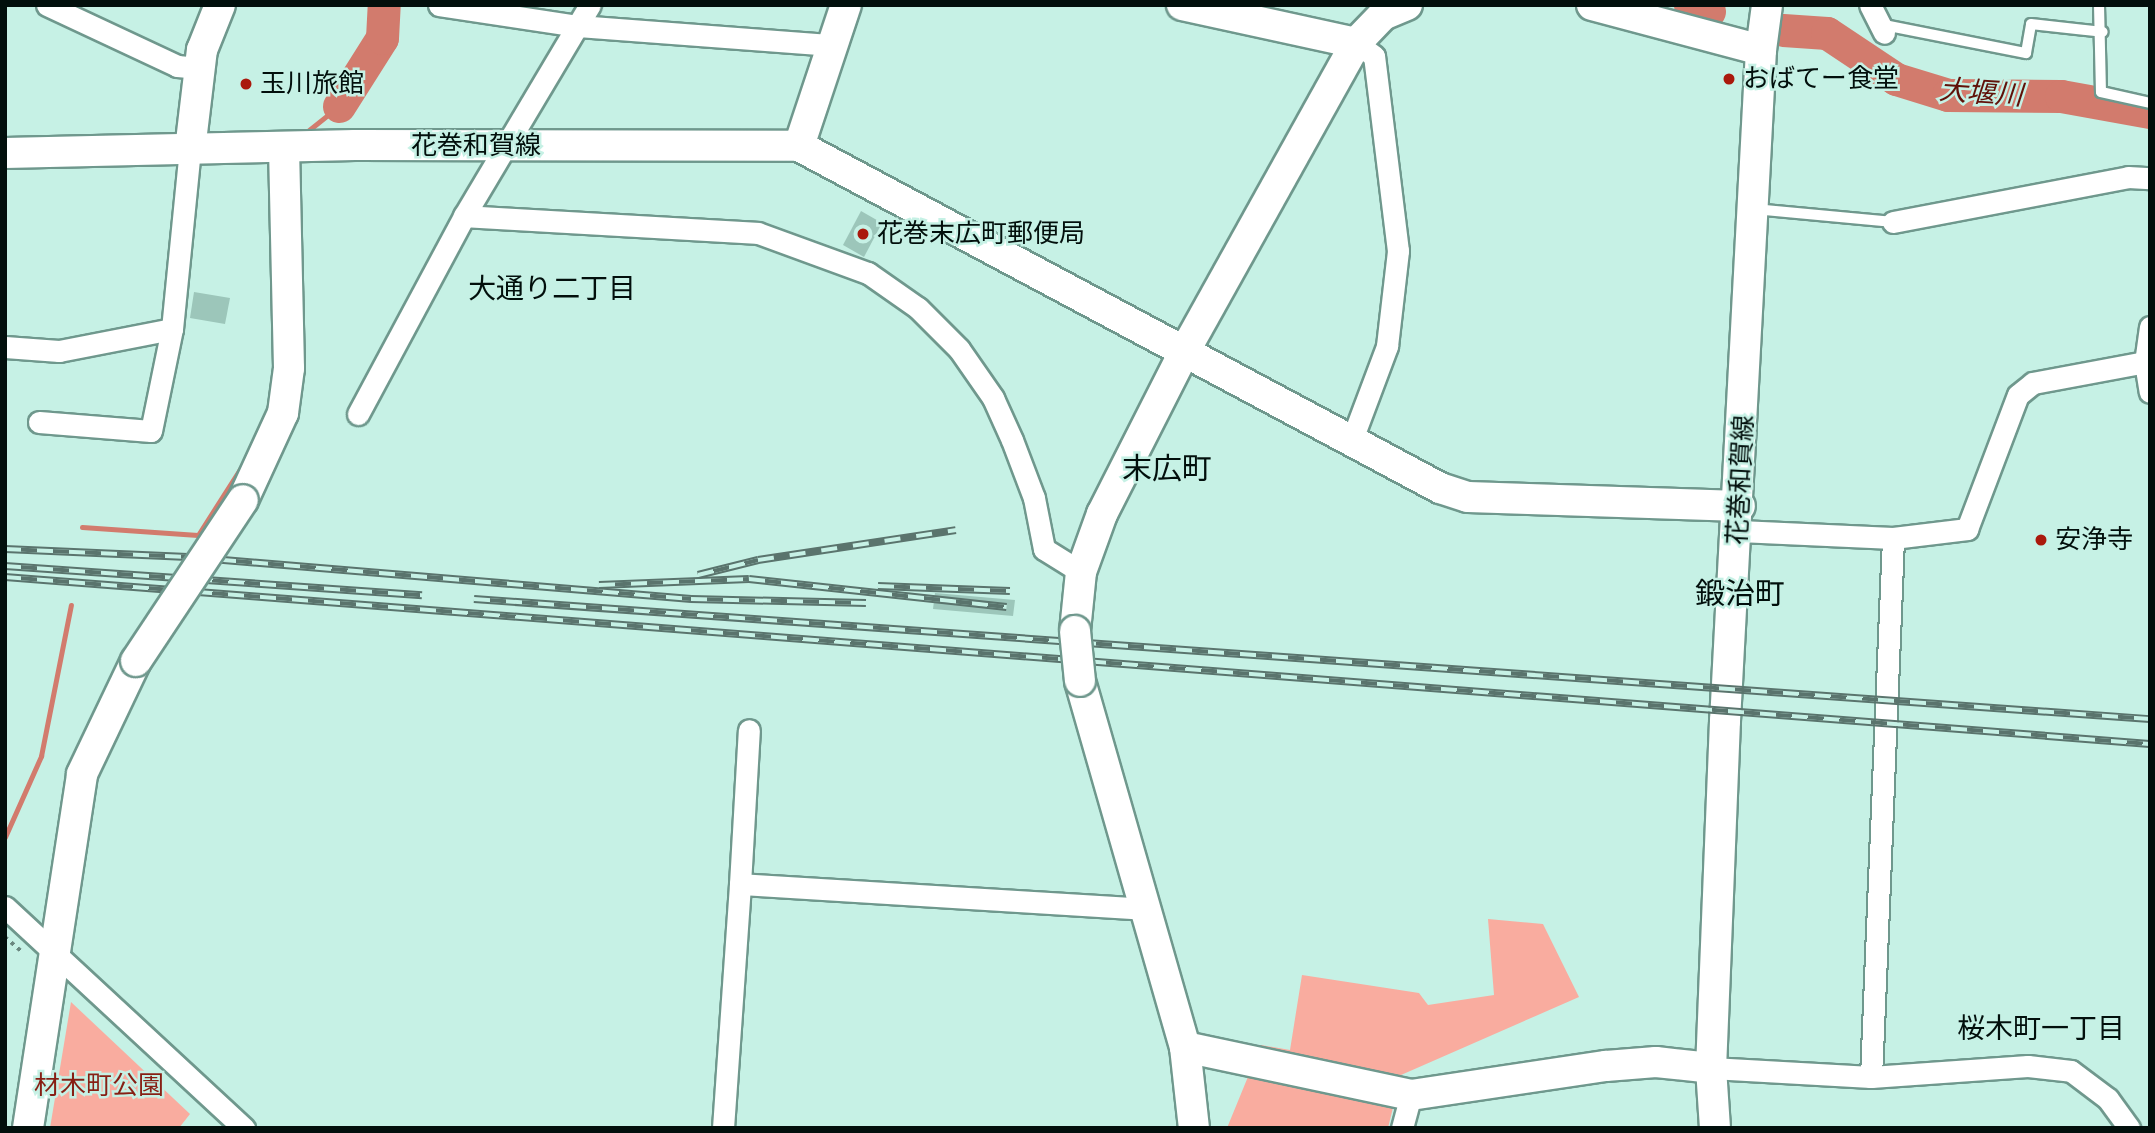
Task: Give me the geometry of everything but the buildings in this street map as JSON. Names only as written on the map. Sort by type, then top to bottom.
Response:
[{"type":"street","points":[[47,5],[177,66],[200,68]]},
{"type":"street","points":[[39,422],[151,431],[172,329],[200,68],[220,5]]},
{"type":"street","points":[[439,5],[578,26],[832,45]]},
{"type":"street","points":[[358,414],[464,216],[590,5]]},
{"type":"street","points":[[846,5],[799,146],[1183,354],[1351,442],[1468,497],[1739,519],[1892,538],[1967,529],[2018,395],[2033,383],[2145,362]]},
{"type":"street","points":[[1182,5],[1356,44],[1374,56],[1398,251],[1387,346],[1351,442]]},
{"type":"street","points":[[1194,1128],[1185,1047],[1080,681],[1076,631],[1081,572],[1102,514],[1183,354],[1356,44],[1383,15],[1407,5]]},
{"type":"street","points":[[1592,5],[1761,50]]},
{"type":"street","name":"花巻和賀線","points":[[1715,1128],[1710,1068],[1761,50],[1768,5]]},
{"type":"street","name":"花巻和賀線","points":[[5,153],[506,146],[799,146]]},
{"type":"street","points":[[28,1128],[42,955],[82,774],[107,715],[136,661],[243,500],[282,412],[290,323],[284,148]]},
{"type":"street","points":[[1893,222],[2128,177],[2150,178]]},
{"type":"street","points":[[464,216],[758,233],[868,273],[918,308],[959,349],[993,398],[1012,440],[1034,498],[1044,549],[1081,572]]},
{"type":"street","points":[[2150,327],[2145,362],[2150,392]]},
{"type":"street","points":[[5,347],[59,351],[172,329]]},
{"type":"street","points":[[1871,1077],[1892,538]]},
{"type":"street","points":[[723,1128],[749,730]]},
{"type":"street","points":[[740,884],[1145,909]]},
{"type":"street","points":[[5,907],[42,955],[244,1128]]},
{"type":"street","points":[[1185,1047],[1412,1095],[1606,1066],[1656,1062],[1710,1068],[1871,1077],[2028,1066],[2071,1071],[2108,1099],[2129,1128]]},
{"type":"street","points":[[1402,1128],[1412,1095]]},
{"type":"lane","points":[[2099,5],[2103,32],[2101,92],[2150,103]]},
{"type":"lane","points":[[1878,21],[2026,53],[2031,24],[2103,32]]},
{"type":"lane","points":[[1754,209],[1893,222]]},
{"type":"path","points":[[5,937],[42,955]]},
{"type":"green space","points":[[1488,919],[1543,924],[1579,997],[1401,1075],[1388,1128],[1227,1128],[1261,1045],[1290,1050],[1302,975],[1419,993],[1428,1005],[1494,995]]},
{"type":"green space","name":"材木町公園","points":[[71,1002],[190,1114],[179,1128],[50,1128]]},
{"type":"waterway","name":"大堰川","points":[[339,106],[382,38],[384,5]]},
{"type":"waterway","name":"大堰川","points":[[1690,5],[1709,11]]},
{"type":"waterway","name":"大堰川","points":[[1783,30],[1827,33],[1896,79],[1948,95],[2061,96],[2150,112]]},
{"type":"waterway","points":[[304,134],[339,106]]},
{"type":"waterway","points":[[82,527],[198,535],[247,458]]},
{"type":"waterway","points":[[5,837],[41,756],[71,605]]},
{"type":"railway","points":[[698,575],[758,560],[956,530]]},
{"type":"railway","points":[[5,549],[188,557],[691,599],[866,603]]},
{"type":"railway","points":[[5,566],[422,595]]},
{"type":"railway","points":[[5,577],[2150,744]]},
{"type":"railway","points":[[599,585],[749,579],[1006,607]]},
{"type":"railway","points":[[878,586],[1010,591]]},
{"type":"railway","points":[[474,599],[2150,719]]},
{"type":"place","name":"おばてー食堂","points":[[1729,79]]},
{"type":"place","name":"玉川旅館","points":[[246,84]]},
{"type":"place","name":"花巻末広町郵便局","points":[[863,234]]},
{"type":"place","name":"安浄寺","points":[[2041,540]]},
{"type":"district","name":"大通り二丁目","points":[[552,288]]},
{"type":"district","name":"末広町","points":[[1167,469]]},
{"type":"district","name":"鍛治町","points":[[1740,594]]},
{"type":"district","name":"桜木町一丁目","points":[[2041,1028]]}]
